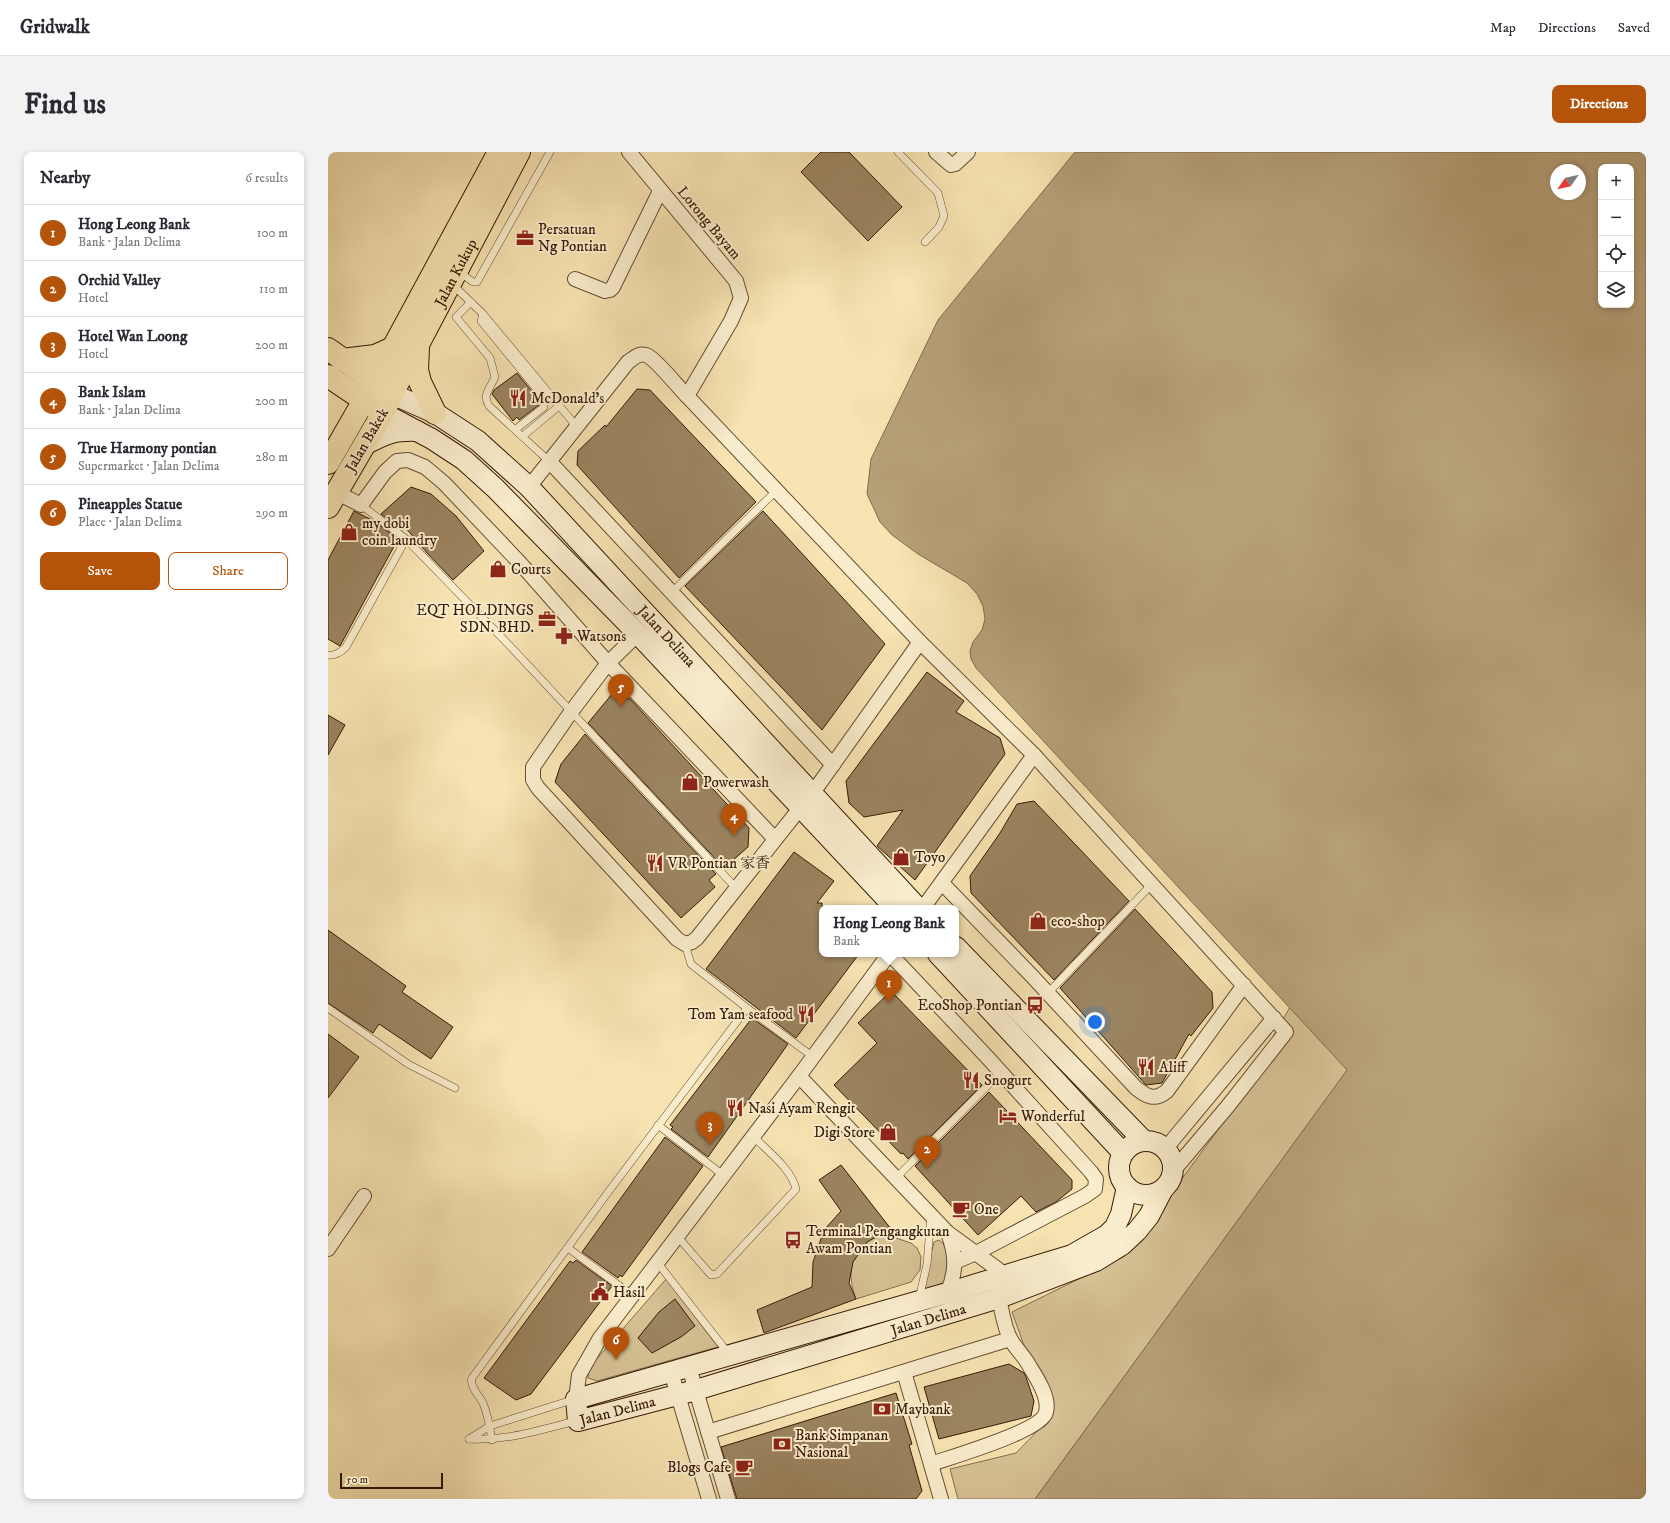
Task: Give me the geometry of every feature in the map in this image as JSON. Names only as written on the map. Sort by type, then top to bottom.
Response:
[{"type":"main road","name":"Jalan Kukup","points":[[383,388],[418,342],[519,152]]},
{"type":"main road","name":"Jalan Kukup","points":[[383,388],[393,348],[492,156]]},
{"type":"main road","points":[[418,342],[417,370],[420,382],[435,413]]},
{"type":"main road","points":[[335,354],[375,356],[393,348]]},
{"type":"main road","points":[[335,354],[383,388]]},
{"type":"main road","points":[[328,376],[383,413]]},
{"type":"main road","name":"Jalan Bakek","points":[[328,463],[365,402],[383,388]]},
{"type":"main road","name":"Jalan Bakek","points":[[332,500],[383,413],[383,388]]},
{"type":"street","name":"Lorong Bayam","points":[[629,152],[736,281],[741,298],[731,321],[687,396]]},
{"type":"street","points":[[936,152],[951,165],[955,164],[968,152]]},
{"type":"street","points":[[575,279],[605,291],[610,290],[613,287],[660,191]]},
{"type":"street","points":[[563,559],[524,497],[524,492],[628,362],[637,355],[646,355],[654,361],[920,642],[1034,755],[1286,1032],[1228,1106],[1174,1170],[1170,1182],[1162,1191],[1150,1195],[1138,1194],[1127,1187],[1120,1177],[1119,1164],[1123,1153],[1132,1144],[1143,1140],[1156,1142],[1166,1148],[1172,1158],[1174,1170]]},
{"type":"street","name":"Jalan Delima","points":[[383,388],[435,413],[478,441],[529,487],[807,801],[893,905]]},
{"type":"street","name":"Jalan Delima","points":[[383,413],[432,439],[464,460],[495,488],[638,634],[915,905]]},
{"type":"street","points":[[364,445],[398,430],[417,431]]},
{"type":"street","points":[[332,500],[361,506],[385,472],[397,461],[408,460],[425,467],[444,483],[515,558],[608,663],[775,839]]},
{"type":"street","points":[[549,461],[833,765]]},
{"type":"street","points":[[638,634],[608,663],[571,712],[533,767],[533,780],[538,788],[677,939],[685,944],[692,942],[697,938],[807,801],[920,642]]},
{"type":"street","points":[[925,905],[1034,755]]},
{"type":"street","points":[[942,883],[1048,993],[1136,1088],[1146,1096],[1153,1098],[1160,1097],[1167,1091],[1244,985]]},
{"type":"street","points":[[959,950],[1143,1140]]},
{"type":"street","points":[[576,1399],[579,1375],[600,1338],[799,1076],[812,1056],[887,957]]},
{"type":"street","points":[[892,957],[1001,1072],[1091,1172],[1097,1184],[1095,1188],[1085,1196],[976,1253],[955,1262]]},
{"type":"street","points":[[941,957],[1123,1153]]},
{"type":"street","points":[[1166,1148],[1274,1018]]},
{"type":"street","points":[[799,1076],[948,1233],[1007,1276]]},
{"type":"street","name":"Jalan Delima","points":[[1127,1187],[1121,1214],[1115,1227],[1107,1235],[1072,1255],[918,1302],[576,1399],[578,1421],[687,1393],[999,1298],[1096,1261],[1112,1252],[1137,1231],[1150,1216],[1162,1191]]},
{"type":"street","points":[[328,1250],[364,1196]]},
{"type":"street","points":[[947,1293],[953,1282],[955,1262],[954,1248],[948,1233]]},
{"type":"street","points":[[931,1464],[1017,1434],[1040,1422],[1046,1412],[1045,1396],[1030,1366],[1010,1339],[999,1298]]},
{"type":"street","points":[[708,1432],[1010,1339]]},
{"type":"street","points":[[680,1370],[687,1393],[709,1499]]},
{"type":"street","points":[[680,1370],[687,1393],[708,1432],[728,1499]]},
{"type":"street","points":[[904,1372],[940,1499]]},
{"type":"lane","points":[[453,276],[476,282],[550,152]]},
{"type":"lane","points":[[898,152],[938,193],[944,216],[939,226],[925,242]]},
{"type":"lane","points":[[453,276],[471,302],[483,314],[576,427]]},
{"type":"lane","points":[[471,302],[456,317],[490,358],[495,377],[485,394],[486,401],[489,406],[524,436],[549,461]]},
{"type":"lane","points":[[483,314],[481,321],[544,398],[544,407],[516,429]]},
{"type":"lane","points":[[524,436],[559,406]]},
{"type":"lane","points":[[672,592],[777,490]]},
{"type":"lane","points":[[361,506],[406,539],[736,888]]},
{"type":"lane","points":[[328,655],[332,656],[346,647],[406,539]]},
{"type":"lane","points":[[1048,993],[1152,884]]},
{"type":"lane","points":[[685,944],[691,964],[812,1056]]},
{"type":"lane","points":[[328,1008],[408,1064],[455,1088]]},
{"type":"lane","points":[[492,1440],[490,1426],[483,1404],[471,1380],[658,1125],[747,1008]]},
{"type":"lane","points":[[896,1178],[1001,1072]]},
{"type":"lane","points":[[658,1125],[723,1175]]},
{"type":"lane","points":[[677,1236],[712,1275],[717,1274],[796,1188],[794,1181],[774,1157],[753,1136]]},
{"type":"lane","points":[[918,1302],[927,1264],[931,1215]]},
{"type":"lane","points":[[568,1248],[632,1295]]},
{"type":"lane","points":[[657,1262],[730,1356]]},
{"type":"lane","points":[[576,1399],[490,1426],[469,1439],[492,1440],[509,1438],[578,1421]]},
{"type":"shaded area","points":[[1075,152],[1646,152],[1646,1499],[1035,1499],[1347,1070],[976,668],[971,659],[970,651],[973,642],[982,630],[985,619],[983,606],[977,594],[967,583],[918,554],[892,535],[880,522],[867,494],[871,459],[938,320]]},
{"type":"shaded area","points":[[1290,1007],[1344,1065],[1347,1070],[1346,1072],[1035,1499],[958,1499],[950,1469],[1016,1453],[1050,1418],[1012,1312],[1125,1256],[1226,1119]]},
{"type":"shaded area","points":[[888,1225],[896,1238],[911,1243],[917,1248],[921,1257],[920,1270],[911,1282],[856,1299],[852,1285],[852,1264],[861,1247]]},
{"type":"shaded area","points":[[939,1240],[942,1242],[948,1253],[950,1261],[949,1272],[944,1284],[922,1292],[934,1242]]},
{"type":"shaded area","points":[[666,1279],[718,1347],[597,1381],[588,1378],[589,1368]]},
{"type":"building","points":[[821,152],[849,152],[902,207],[868,241],[801,172]]},
{"type":"building","name":"McDonald's","points":[[517,373],[539,400],[539,405],[519,420],[517,417],[513,421],[492,394],[494,390]]},
{"type":"building","points":[[637,389],[650,390],[756,502],[679,578],[577,465],[578,451],[605,425],[606,427]]},
{"type":"building","points":[[411,487],[431,494],[456,516],[484,551],[453,580],[405,527],[403,530],[381,514]]},
{"type":"building","points":[[354,511],[374,521],[398,539],[340,646],[328,639],[328,560]]},
{"type":"building","points":[[763,511],[885,644],[822,730],[685,586]]},
{"type":"building","points":[[927,672],[964,701],[956,712],[1000,738],[1005,754],[915,880],[877,846],[903,810],[864,817],[849,803],[846,781]]},
{"type":"building","points":[[612,694],[630,699],[749,828],[748,847],[724,868],[588,723]]},
{"type":"building","points":[[328,715],[345,725],[328,755]]},
{"type":"building","points":[[585,734],[716,874],[709,880],[715,887],[681,918],[555,782],[561,764]]},
{"type":"building","points":[[1034,801],[1129,901],[1054,980],[971,893],[970,876],[1000,833],[1017,804]]},
{"type":"building","points":[[794,852],[834,881],[817,903],[822,903],[822,905],[819,905],[819,957],[857,957],[796,1038],[706,969]]},
{"type":"building","points":[[1135,909],[1212,992],[1213,1008],[1191,1036],[1189,1034],[1162,1083],[1146,1085],[1060,988]]},
{"type":"building","points":[[328,930],[406,986],[402,992],[453,1027],[431,1059],[379,1024],[373,1033],[328,1003]]},
{"type":"building","points":[[891,991],[982,1085],[908,1159],[903,1153],[901,1154],[834,1085],[877,1043],[858,1023]]},
{"type":"building","points":[[752,1018],[788,1044],[708,1157],[671,1129],[673,1127],[670,1125]]},
{"type":"building","points":[[328,1034],[359,1057],[328,1098]]},
{"type":"building","points":[[989,1092],[1072,1180],[1072,1189],[1056,1202],[1036,1212],[1021,1196],[978,1235],[915,1166]]},
{"type":"building","points":[[665,1137],[703,1166],[622,1277],[620,1275],[618,1278],[582,1252]]},
{"type":"building","points":[[841,1165],[891,1229],[867,1242],[853,1262],[849,1283],[856,1299],[764,1333],[757,1310],[812,1287],[813,1262],[824,1230],[841,1211],[819,1180]]},
{"type":"building","points":[[576,1260],[612,1286],[531,1394],[516,1400],[484,1378],[570,1261],[573,1263]]},
{"type":"building","points":[[675,1299],[695,1326],[681,1337],[652,1353],[638,1338],[659,1312]]},
{"type":"building","points":[[1009,1364],[1024,1373],[1026,1377],[1034,1401],[1031,1416],[939,1439],[924,1387]]},
{"type":"building","points":[[896,1393],[912,1444],[909,1445],[922,1491],[916,1499],[737,1499],[721,1447]]},
{"type":"place","name":"Persatuan Ng Pontian","points":[[525,238]]},
{"type":"place","name":"McDonald's","points":[[518,398]]},
{"type":"place","name":"my dobi coin laundry","points":[[349,532]]},
{"type":"place","name":"Courts","points":[[498,569]]},
{"type":"place","name":"EQT HOLDINGS SDN. BHD.","points":[[547,619]]},
{"type":"place","name":"Watsons","points":[[564,636]]},
{"type":"place","name":"True Harmony pontian","points":[[621,707]]},
{"type":"place","name":"Powerwash","points":[[690,782]]},
{"type":"place","name":"Bank Islam","points":[[734,836]]},
{"type":"place","name":"Toyo","points":[[901,857]]},
{"type":"place","name":"VR Pontian 家香","points":[[655,863]]},
{"type":"place","name":"eco-shop","points":[[1038,921]]},
{"type":"place","name":"Hong Leong Bank","points":[[889,1003]]},
{"type":"place","name":"EcoShop Pontian","points":[[1035,1005]]},
{"type":"place","name":"Tom Yam seafood","points":[[806,1014]]},
{"type":"place","name":"Aliff","points":[[1146,1067]]},
{"type":"place","name":"Snogurt","points":[[971,1080]]},
{"type":"place","name":"Nasi Ayam Rengit","points":[[735,1108]]},
{"type":"place","name":"Wonderful","points":[[1008,1116]]},
{"type":"place","name":"Digi Store","points":[[888,1132]]},
{"type":"place","name":"Hotel Wan Loong","points":[[710,1145]]},
{"type":"place","name":"Orchid Valley","points":[[927,1169]]},
{"type":"place","name":"One","points":[[961,1209]]},
{"type":"place","name":"Terminal Pengangkutan Awam Pontian","points":[[793,1240]]},
{"type":"place","name":"Hasil","points":[[600,1292]]},
{"type":"place","name":"Pineapples Statue","points":[[616,1360]]},
{"type":"place","name":"Maybank","points":[[882,1409]]},
{"type":"place","name":"Bank Simpanan Nasional","points":[[782,1444]]},
{"type":"place","name":"Blogs Cafe","points":[[744,1467]]}]
